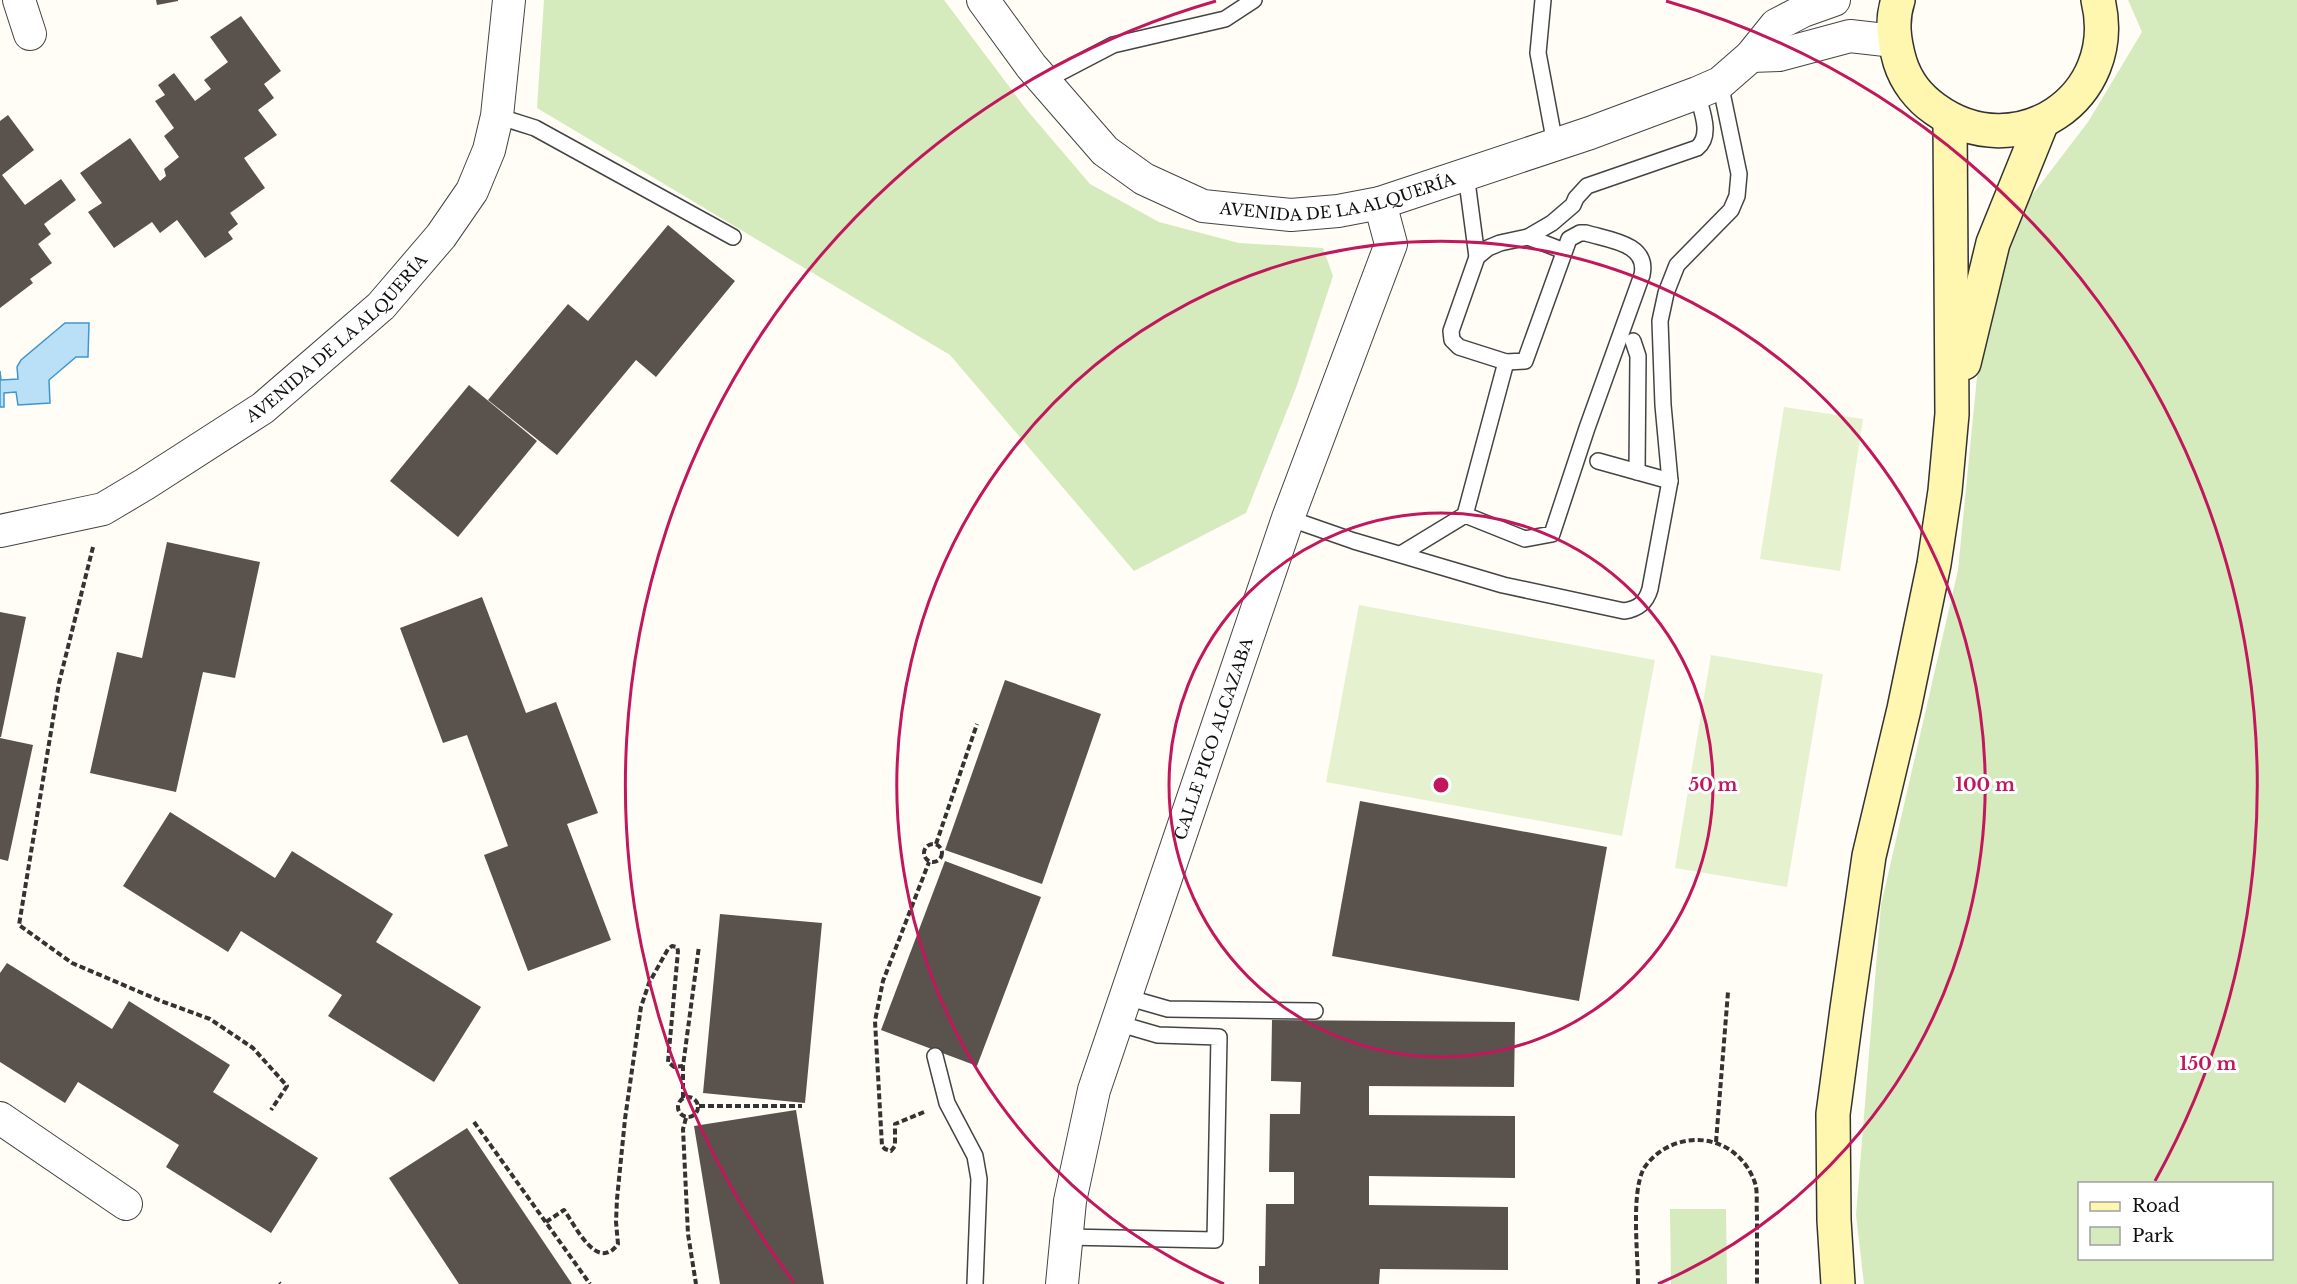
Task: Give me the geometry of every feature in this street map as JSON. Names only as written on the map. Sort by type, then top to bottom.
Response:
[{"type":"main road","points":[[1898,0],[1894,11],[1894,41],[1904,73],[1923,101],[1950,120],[1981,130],[2012,130],[2042,122],[2069,105],[2089,80],[2100,50],[2102,18],[2098,0]]},
{"type":"main road","points":[[1838,1284],[1833,1114],[1869,856],[1904,709],[1934,564],[1945,491],[1952,414],[1950,120]]},
{"type":"main road","points":[[1952,414],[1993,243],[2042,122]]},
{"type":"street","points":[[19,0],[30,34]]},
{"type":"street","name":"AVENIDA DE LA ALQUERÍA","points":[[0,531],[103,508],[145,484],[263,408],[381,306],[441,236],[472,191],[489,150],[497,116],[509,0]]},
{"type":"street","name":"AVENIDA DE LA ALQUERÍA","points":[[983,0],[1044,81],[1105,151],[1144,179],[1203,206],[1290,215],[1338,211],[1380,203],[1555,144],[1709,88],[1751,56],[1776,25],[1803,11],[1834,0]]},
{"type":"street","points":[[1751,56],[1779,55],[1850,36],[1894,41]]},
{"type":"street","name":"CALLE PICO ALCAZABA","points":[[1062,1284],[1070,1201],[1094,1090],[1288,518],[1391,244],[1380,203]]},
{"type":"street","points":[[0,1118],[126,1204]]},
{"type":"lane","points":[[1044,81],[1113,45],[1225,19],[1254,0]]},
{"type":"lane","points":[[1543,0],[1538,52],[1555,144]]},
{"type":"lane","points":[[1477,257],[1488,248],[1527,237],[1552,224],[1573,205],[1587,186],[1697,148],[1702,144],[1706,134],[1709,88]]},
{"type":"lane","points":[[1288,518],[1503,585],[1624,611],[1631,610],[1644,602],[1648,596],[1670,481],[1663,405],[1660,321],[1665,293],[1677,265],[1731,210],[1737,196],[1739,174],[1709,88]]},
{"type":"lane","points":[[497,116],[535,128],[733,237]]},
{"type":"lane","points":[[1465,514],[1525,539],[1552,534],[1643,269],[1641,256],[1631,247],[1586,232],[1580,233],[1569,239],[1525,361],[1506,362],[1459,347],[1452,340],[1451,331],[1477,257],[1466,174]]},
{"type":"lane","points":[[1527,237],[1564,251]]},
{"type":"lane","points":[[1633,341],[1638,356],[1637,472]]},
{"type":"lane","points":[[1401,554],[1465,514],[1506,362]]},
{"type":"lane","points":[[1598,461],[1670,481]]},
{"type":"lane","points":[[1121,1010],[1315,1011]]},
{"type":"lane","points":[[1066,1237],[1215,1240],[1219,1037],[1158,1035],[1121,1010]]},
{"type":"lane","points":[[935,1056],[947,1103],[975,1156],[979,1179],[975,1284]]},
{"type":"path","points":[[103,508],[59,683],[19,925],[72,963],[210,1019],[253,1048],[287,1086],[271,1110]]},
{"type":"path","points":[[936,844],[977,724]]},
{"type":"path","points":[[929,862],[940,859],[943,853],[936,844]]},
{"type":"path","points":[[929,862],[923,852],[926,847],[936,844]]},
{"type":"path","points":[[929,862],[883,981],[878,1001],[875,1021],[883,1148],[891,1150],[895,1146],[895,1124],[947,1103]]},
{"type":"path","points":[[546,1222],[564,1210],[593,1250],[603,1254],[613,1250],[618,1244],[617,1199],[625,1119],[641,1007],[649,983],[668,949],[672,946],[678,951],[668,1062],[674,1067],[683,1066]]},
{"type":"path","points":[[683,1098],[683,1066],[699,946]]},
{"type":"path","points":[[1716,1142],[1728,992]]},
{"type":"path","points":[[689,1097],[696,1100],[699,1106],[698,1112],[693,1117],[686,1118],[680,1115],[677,1109],[678,1102],[689,1097]]},
{"type":"path","points":[[699,1106],[802,1106]]},
{"type":"path","points":[[686,1118],[683,1129],[688,1234],[696,1284]]},
{"type":"path","points":[[474,1122],[590,1284]]},
{"type":"path","points":[[1638,1284],[1637,1187],[1644,1168],[1658,1152],[1676,1143],[1696,1138],[1716,1142],[1734,1152],[1748,1167],[1756,1186],[1757,1284]]},
{"type":"green space","points":[[544,0],[944,0],[1026,109],[1090,184],[1159,222],[1239,243],[1323,248],[1333,276],[1296,388],[1246,513],[1134,571],[950,355],[537,108]]},
{"type":"green space","points":[[2128,0],[2297,0],[2297,1284],[1864,1284],[1856,1215],[1881,905],[1958,570],[1981,336],[2020,211],[2088,122],[2142,32]]},
{"type":"green space","points":[[1784,407],[1863,419],[1840,571],[1760,559]]},
{"type":"green space","points":[[1359,605],[1655,660],[1622,836],[1326,782]]},
{"type":"green space","points":[[1711,655],[1823,674],[1787,887],[1675,868]]},
{"type":"green space","points":[[1670,1209],[1726,1209],[1727,1284],[1671,1284]]},
{"type":"water","points":[[65,323],[89,323],[88,357],[76,357],[49,380],[50,403],[18,405],[16,392],[4,393],[4,407],[0,407],[0,371],[1,380],[18,379],[17,367],[21,360]]},
{"type":"building","points":[[156,0],[178,0],[178,1],[157,5]]},
{"type":"building","points":[[241,16],[281,71],[264,84],[274,98],[258,110],[277,135],[244,158],[265,188],[230,213],[238,224],[228,232],[233,239],[205,258],[177,220],[160,233],[152,222],[114,248],[88,212],[102,203],[80,173],[130,138],[160,181],[166,176],[164,169],[179,157],[164,136],[174,128],[155,101],[165,95],[158,85],[174,73],[195,101],[211,89],[204,80],[228,62],[210,37]]},
{"type":"building","points":[[8,115],[34,150],[2,175],[25,205],[61,179],[76,200],[44,224],[51,234],[38,244],[52,263],[30,279],[33,283],[0,308],[0,121]]},
{"type":"building","points":[[668,225],[735,281],[656,377],[636,360],[557,455],[488,400],[568,304],[588,321]]},
{"type":"building","points":[[469,385],[537,441],[458,537],[390,481]]},
{"type":"building","points":[[167,542],[260,562],[235,678],[203,672],[176,792],[90,773],[117,652],[142,658]]},
{"type":"building","points":[[482,597],[526,713],[556,702],[598,813],[567,824],[611,940],[528,971],[484,855],[508,846],[467,735],[443,743],[400,628]]},
{"type":"building","points":[[0,612],[26,617],[1,737],[0,737]]},
{"type":"building","points":[[1005,680],[1101,714],[1042,884],[945,850]]},
{"type":"building","points":[[0,738],[33,745],[8,861],[0,859]]},
{"type":"building","points":[[1360,801],[1607,847],[1579,1001],[1332,956]]},
{"type":"building","points":[[170,812],[275,878],[292,851],[393,914],[376,942],[481,1007],[434,1082],[328,1016],[342,995],[241,931],[228,952],[123,886]]},
{"type":"building","points":[[945,861],[1041,897],[977,1066],[881,1030]]},
{"type":"building","points":[[720,914],[822,923],[805,1103],[703,1093]]},
{"type":"building","points":[[7,963],[112,1029],[129,1001],[230,1065],[213,1092],[318,1158],[271,1233],[166,1167],[179,1145],[78,1082],[65,1103],[0,1062],[0,973]]},
{"type":"building","points":[[1272,1020],[1515,1022],[1514,1087],[1369,1086],[1369,1115],[1515,1116],[1515,1178],[1369,1176],[1369,1205],[1508,1207],[1508,1270],[1380,1269],[1379,1284],[1259,1284],[1259,1266],[1265,1266],[1266,1204],[1294,1204],[1294,1172],[1269,1172],[1270,1114],[1300,1114],[1301,1082],[1271,1081]]},
{"type":"building","points":[[796,1110],[824,1284],[720,1284],[694,1126]]},
{"type":"building","points":[[467,1128],[572,1284],[459,1284],[389,1178]]}]
